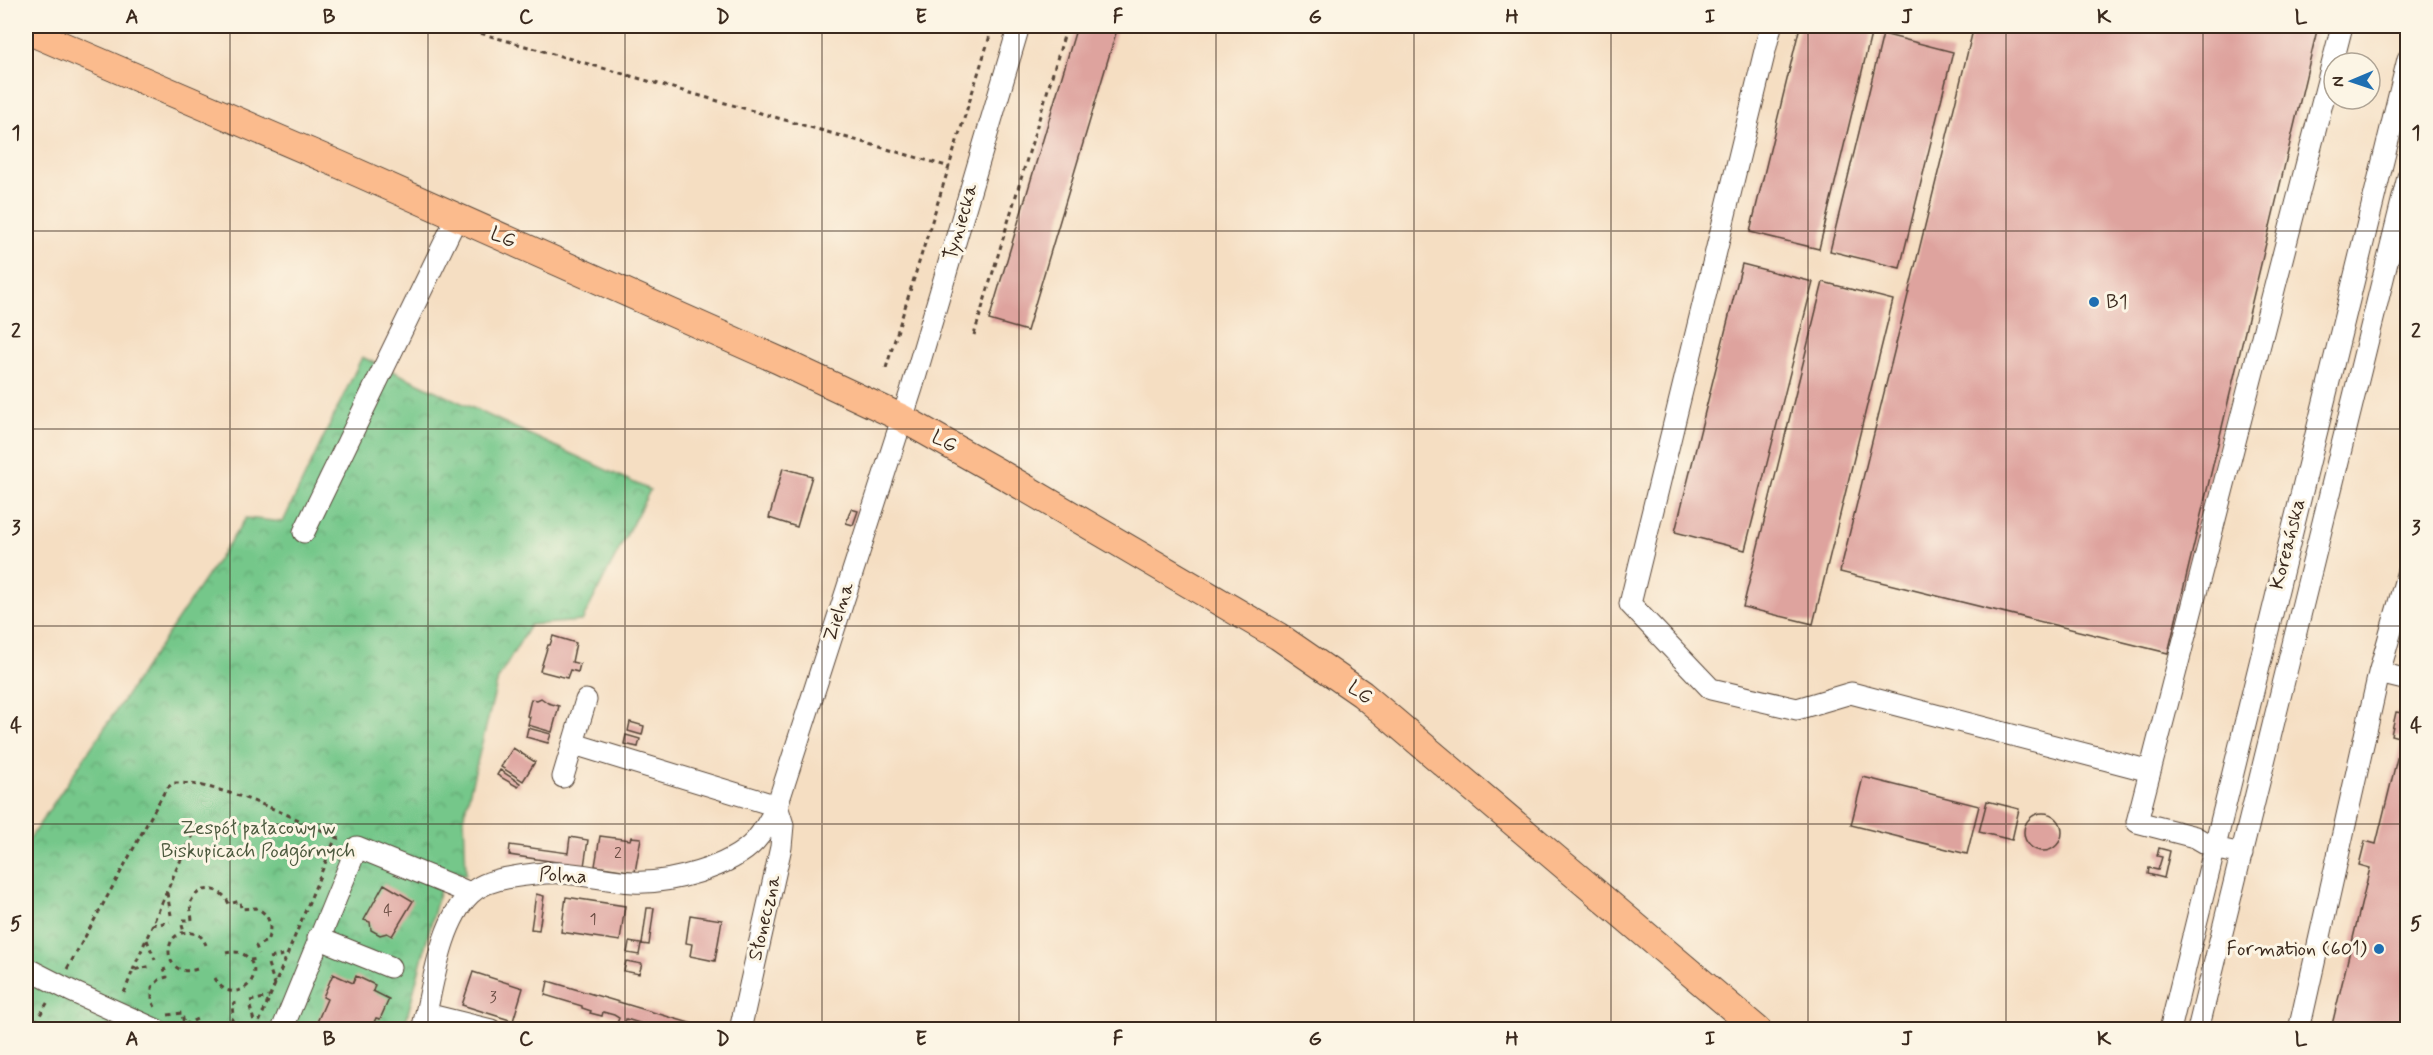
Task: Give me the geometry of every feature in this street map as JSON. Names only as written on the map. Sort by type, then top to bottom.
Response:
[{"type":"main road","name":"LG","points":[[26,30],[770,356],[902,418],[1014,481],[1278,636],[1362,694],[1758,1029]]},
{"type":"street","name":"Tyniecka","points":[[902,418],[1019,26]]},
{"type":"street","points":[[1771,26],[1630,604],[1712,689],[1797,709],[1851,693],[2150,771]]},
{"type":"street","points":[[2242,854],[2214,848],[2195,837],[2137,822],[2342,26]]},
{"type":"street","name":"Koreańska","points":[[2170,1029],[2408,59]]},
{"type":"street","name":"Koreańska","points":[[2198,1029],[2408,177]]},
{"type":"street","points":[[304,532],[457,217]]},
{"type":"street","name":"Zielna","points":[[777,806],[902,418]]},
{"type":"street","points":[[2299,1029],[2379,673],[2408,571]]},
{"type":"street","points":[[2379,673],[2408,680]]},
{"type":"street","points":[[563,777],[586,700]]},
{"type":"street","points":[[574,744],[777,806]]},
{"type":"street","name":"Polna","points":[[470,893],[495,880],[526,874],[562,873],[635,882],[688,874],[726,862],[742,852],[767,826],[777,806]]},
{"type":"street","name":"Słoneczna","points":[[740,1029],[781,847],[783,825],[777,806]]},
{"type":"street","points":[[282,1029],[357,847],[470,893],[455,915],[444,940],[424,1022],[491,1029]]},
{"type":"street","points":[[318,938],[390,967]]},
{"type":"street","points":[[26,968],[115,1011],[159,1018]]},
{"type":"path","points":[[455,26],[950,167]]},
{"type":"path","points":[[886,368],[993,26],[988,26]]},
{"type":"path","points":[[974,335],[1067,26]]},
{"type":"path","points":[[31,1029],[107,901],[133,848],[166,789],[172,783],[188,782],[226,792],[357,847]]},
{"type":"path","points":[[115,1011],[196,829]]},
{"type":"path","points":[[256,1029],[336,837]]},
{"type":"path","points":[[184,933],[182,923],[192,920],[190,904],[195,895],[209,888],[222,892],[229,903],[240,901],[241,909],[256,908],[266,915],[271,931],[267,941],[256,946],[259,954]]},
{"type":"path","points":[[166,892],[171,915]]},
{"type":"path","points":[[152,925],[170,922]]},
{"type":"path","points":[[171,962],[170,945],[178,935],[198,934],[207,945]]},
{"type":"path","points":[[146,938],[155,960]]},
{"type":"path","points":[[215,978],[225,990],[239,991],[252,981],[254,969],[250,960],[240,953],[226,953]]},
{"type":"path","points":[[270,958],[288,954]]},
{"type":"path","points":[[250,960],[259,959]]},
{"type":"path","points":[[171,962],[164,966],[167,977],[160,979],[152,987],[152,1001],[159,1018],[182,1013],[183,1027],[197,1019],[202,1029]]},
{"type":"path","points":[[171,962],[182,970],[196,969]]},
{"type":"path","points":[[267,964],[275,986]]},
{"type":"path","points":[[134,970],[152,966]]},
{"type":"path","points":[[239,991],[240,997]]},
{"type":"path","points":[[250,1001],[270,997]]},
{"type":"path","points":[[228,1029],[233,1017],[232,1004],[239,1003]]},
{"type":"path","points":[[250,1007],[256,1029]]},
{"type":"green space","name":"Zespół pałacowy w Biskupicach Podgórnych","points":[[362,357],[650,490],[582,621],[530,625],[498,679],[464,815],[466,875],[445,870],[404,1029],[26,1030],[26,844],[246,518],[283,522]]},
{"type":"building","points":[[1077,26],[1118,26],[1027,331],[989,320]]},
{"type":"building","points":[[1800,26],[1873,26],[1819,249],[1750,232]]},
{"type":"building","name":"B1","points":[[1974,26],[2318,26],[2168,653],[1840,572]]},
{"type":"building","points":[[1883,34],[1953,52],[1900,268],[1830,251]]},
{"type":"building","points":[[1742,264],[1813,282],[1745,550],[1675,532]]},
{"type":"building","points":[[1823,282],[1893,300],[1813,624],[1743,607]]},
{"type":"building","points":[[783,468],[812,476],[797,527],[769,518]]},
{"type":"building","points":[[851,509],[858,511],[853,525],[846,523]]},
{"type":"building","points":[[553,636],[576,643],[572,662],[580,664],[578,672],[570,670],[567,678],[540,671]]},
{"type":"building","points":[[541,698],[559,706],[552,732],[528,725],[530,717],[527,716],[531,699]]},
{"type":"building","name":"Formation (601)","points":[[2396,712],[2408,714],[2408,1029],[2331,1029],[2370,868],[2359,865],[2365,841],[2376,844],[2402,738],[2391,735]]},
{"type":"building","points":[[630,722],[644,726],[642,735],[628,731]]},
{"type":"building","points":[[528,728],[551,734],[548,743],[526,737]]},
{"type":"building","points":[[626,735],[640,739],[638,747],[624,744]]},
{"type":"building","points":[[513,748],[535,762],[523,781],[501,767]]},
{"type":"building","points":[[500,770],[520,783],[518,787],[497,775]]},
{"type":"building","points":[[1863,777],[1979,806],[1967,854],[1851,825]]},
{"type":"building","points":[[1987,801],[2019,809],[2012,840],[1979,832]]},
{"type":"building","points":[[2043,813],[2056,819],[2062,832],[2056,845],[2043,851],[2030,845],[2024,832],[2030,819]]},
{"type":"building","points":[[600,836],[630,840],[631,837],[641,838],[635,872],[595,866]]},
{"type":"building","points":[[570,837],[588,840],[584,866],[509,855],[510,845],[568,853]]},
{"type":"building","points":[[2159,848],[2170,851],[2164,878],[2148,874],[2149,868],[2158,870],[2162,857],[2157,856]]},
{"type":"building","points":[[384,884],[413,901],[392,936],[387,933],[380,935],[371,930],[370,922],[364,920]]},
{"type":"building","points":[[536,894],[544,896],[539,930],[531,929]]},
{"type":"building","points":[[566,897],[625,906],[620,941],[561,932]]},
{"type":"building","points":[[647,908],[654,908],[649,945],[642,944]]},
{"type":"building","points":[[690,915],[722,920],[715,961],[690,956],[692,944],[686,943]]},
{"type":"building","points":[[629,942],[641,944],[639,955],[627,953]]},
{"type":"building","points":[[626,961],[642,964],[639,974],[624,971]]},
{"type":"building","points":[[473,972],[523,988],[513,1021],[462,1005]]},
{"type":"building","points":[[333,974],[353,983],[356,976],[375,985],[373,991],[389,999],[380,1019],[376,1018],[371,1029],[314,1029],[327,999],[323,997]]},
{"type":"building","points":[[548,981],[693,1024],[692,1029],[656,1029],[650,1026],[649,1029],[642,1029],[643,1024],[626,1019],[623,1029],[619,1029],[620,1027],[616,1026],[619,1018],[614,1015],[603,1012],[602,1016],[590,1013],[591,1011],[582,1006],[545,995]]},
{"type":"place","name":"B1","points":[[2094,302]]},
{"type":"place","name":"Formation (601)","points":[[2379,949]]}]
